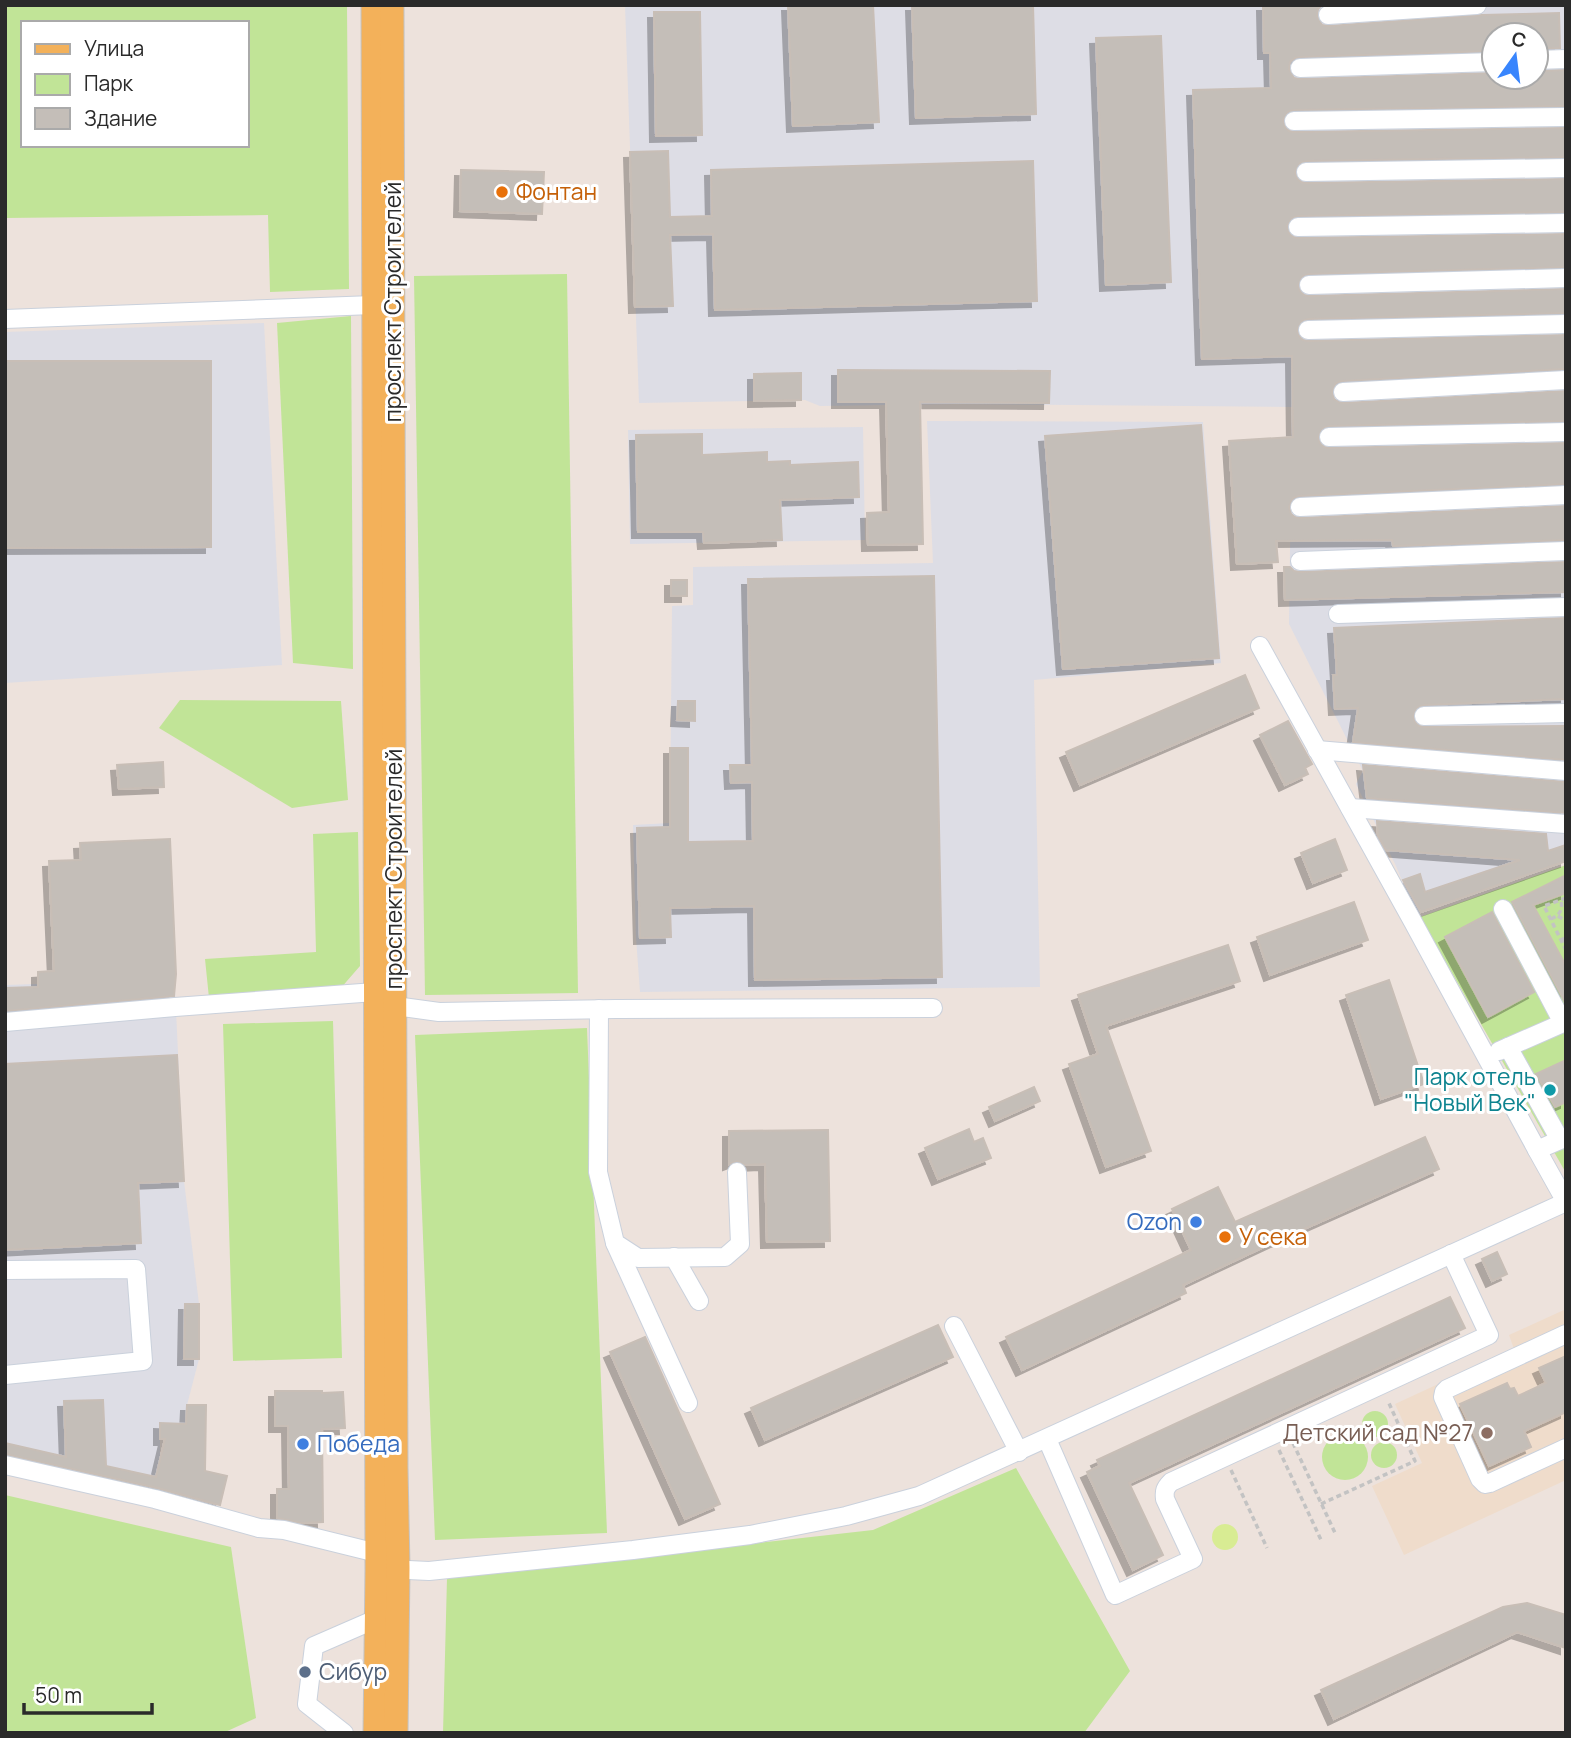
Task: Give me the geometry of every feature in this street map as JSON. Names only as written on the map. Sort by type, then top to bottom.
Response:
[{"type":"main road","name":"проспект Строителей","points":[[373,5],[383,305],[395,1006],[396,1468],[376,1619],[375,1733]]},
{"type":"main road","name":"проспект Строителей","points":[[392,5],[383,305],[375,992],[384,1564],[396,1733]]},
{"type":"street","points":[[1328,15],[1478,5]]},
{"type":"street","points":[[1300,68],[1480,62]]},
{"type":"street","points":[[1294,121],[1566,117]]},
{"type":"street","points":[[1306,172],[1566,168]]},
{"type":"street","points":[[1298,227],[1566,223]]},
{"type":"street","points":[[1309,285],[1566,278]]},
{"type":"street","points":[[5,319],[383,305]]},
{"type":"street","points":[[1308,330],[1566,324]]},
{"type":"street","points":[[1343,392],[1566,380]]},
{"type":"street","points":[[1329,437],[1566,432]]},
{"type":"street","points":[[1300,506],[1566,495]]},
{"type":"street","points":[[1300,561],[1566,551]]},
{"type":"street","points":[[1338,614],[1566,607]]},
{"type":"street","points":[[5,1465],[155,1499],[259,1528],[284,1530],[384,1564],[429,1571],[750,1535],[846,1516],[919,1496],[1566,1202],[1260,646]]},
{"type":"street","points":[[1424,716],[1566,713]]},
{"type":"street","points":[[1317,750],[1566,771]]},
{"type":"street","points":[[1350,808],[1566,824]]},
{"type":"street","points":[[1486,1056],[1565,1023],[1503,909]]},
{"type":"street","points":[[5,1022],[375,992]]},
{"type":"street","points":[[395,1006],[439,1012],[933,1009]]},
{"type":"street","points":[[599,1009],[598,1172],[615,1243],[688,1403]]},
{"type":"street","points":[[1508,1047],[1563,1138],[1537,1150]]},
{"type":"street","points":[[615,1243],[638,1258],[725,1256],[740,1244],[737,1172]]},
{"type":"street","points":[[1451,1254],[1502,1364]]},
{"type":"street","points":[[674,1257],[699,1301]]},
{"type":"street","points":[[5,1270],[136,1269],[144,1361],[5,1375]]},
{"type":"street","points":[[954,1326],[1019,1452]]},
{"type":"street","points":[[1566,1334],[1447,1389],[1443,1397],[1480,1479],[1485,1484],[1566,1448]]},
{"type":"street","points":[[1047,1439],[1115,1595],[1193,1559],[1164,1493],[1171,1482],[1489,1335]]},
{"type":"street","points":[[344,1733],[307,1704],[314,1646],[376,1619]]},
{"type":"path","points":[[1551,919],[1558,916],[1563,899]]},
{"type":"path","points":[[1563,899],[1544,906],[1566,950]]},
{"type":"path","points":[[1558,916],[1566,921]]},
{"type":"path","points":[[1562,942],[1566,934]]},
{"type":"path","points":[[1321,1504],[1415,1461],[1380,1385]]},
{"type":"path","points":[[1279,1432],[1336,1535]]},
{"type":"path","points":[[1279,1432],[1322,1542]]},
{"type":"path","points":[[1228,1465],[1267,1548]]},
{"type":"shaded area","points":[[625,5],[1566,5],[1566,861],[1416,914],[1356,784],[1363,771],[1289,624],[1292,407],[956,404],[820,406],[805,400],[639,403]]},
{"type":"shaded area","points":[[264,323],[282,665],[5,683],[5,332]]},
{"type":"shaded area","points":[[927,421],[1203,422],[1221,663],[1034,680],[1040,987],[640,992],[633,825],[670,823],[672,606],[693,605],[693,567],[933,563]]},
{"type":"shaded area","points":[[863,427],[865,540],[630,544],[628,430]]},
{"type":"shaded area","points":[[98,982],[99,991],[175,989],[184,1181],[199,1304],[199,1359],[187,1405],[186,1424],[160,1424],[160,1461],[156,1477],[5,1443],[5,985]]},
{"type":"shaded area","name":"Детский сад №27","points":[[1566,1309],[1566,1480],[1404,1555],[1372,1486],[1422,1463],[1395,1404],[1514,1349],[1509,1335]]},
{"type":"green space","points":[[5,5],[347,5],[349,289],[270,292],[268,215],[5,218]]},
{"type":"green space","points":[[567,274],[578,993],[425,995],[414,276]]},
{"type":"green space","points":[[351,316],[353,669],[293,663],[277,323]]},
{"type":"green space","points":[[180,700],[341,701],[348,800],[292,808],[159,728]]},
{"type":"green space","points":[[358,832],[360,966],[340,989],[209,998],[205,959],[316,952],[313,834]]},
{"type":"green space","points":[[1566,865],[1566,1173],[1420,917]]},
{"type":"green space","points":[[333,1021],[342,1358],[233,1361],[223,1024]]},
{"type":"green space","points":[[587,1028],[607,1533],[435,1540],[415,1035]]},
{"type":"green space","points":[[1375,1411],[1384,1415],[1388,1424],[1384,1433],[1375,1437],[1366,1433],[1362,1424],[1366,1415]]},
{"type":"green space","points":[[1345,1434],[1362,1440],[1368,1457],[1362,1474],[1345,1480],[1328,1474],[1322,1457],[1328,1440]]},
{"type":"green space","points":[[1384,1442],[1393,1446],[1397,1455],[1393,1464],[1384,1468],[1375,1464],[1371,1455],[1375,1446]]},
{"type":"green space","points":[[1016,1468],[1130,1671],[1084,1733],[443,1733],[447,1578],[873,1530]]},
{"type":"green space","points":[[5,1495],[231,1547],[256,1718],[223,1733],[5,1733]]},
{"type":"green space","points":[[1225,1524],[1234,1528],[1238,1537],[1234,1546],[1225,1550],[1216,1546],[1212,1537],[1216,1528]]},
{"type":"building","points":[[788,5],[873,5],[879,122],[793,126]]},
{"type":"building","points":[[912,5],[1033,5],[1036,114],[916,118]]},
{"type":"building","points":[[1263,5],[1322,5],[1317,16],[1322,25],[1329,26],[1482,15],[1559,13],[1560,48],[1550,48],[1550,21],[1480,21],[1480,51],[1300,57],[1290,62],[1289,69],[1294,78],[1300,79],[1480,73],[1480,91],[1550,91],[1550,71],[1566,70],[1566,106],[1294,110],[1288,112],[1283,120],[1285,127],[1294,132],[1566,128],[1566,157],[1306,161],[1300,163],[1295,172],[1301,182],[1306,183],[1566,179],[1566,212],[1298,216],[1292,218],[1287,226],[1289,233],[1298,238],[1566,234],[1566,267],[1309,274],[1303,276],[1298,285],[1304,295],[1309,296],[1566,289],[1566,313],[1308,319],[1302,321],[1297,330],[1303,340],[1308,341],[1566,335],[1566,369],[1342,381],[1336,383],[1332,392],[1334,399],[1344,403],[1566,391],[1566,421],[1329,426],[1323,428],[1318,437],[1324,447],[1329,448],[1566,443],[1566,484],[1299,496],[1293,498],[1289,507],[1291,514],[1301,518],[1566,506],[1566,540],[1393,546],[1392,540],[1276,541],[1278,562],[1237,564],[1229,441],[1293,437],[1292,356],[1202,359],[1193,90],[1271,88],[1270,53],[1264,53]]},
{"type":"building","points":[[654,12],[700,12],[702,135],[656,136]]},
{"type":"building","points":[[1161,36],[1171,282],[1106,285],[1096,38]]},
{"type":"building","points":[[668,151],[670,217],[712,216],[711,170],[1033,161],[1037,301],[715,310],[713,234],[670,235],[673,306],[635,307],[630,152]]},
{"type":"building","name":"Фонтан","points":[[461,170],[544,172],[542,214],[460,211]]},
{"type":"building","points":[[5,361],[211,361],[211,547],[5,548]]},
{"type":"building","points":[[838,370],[1050,371],[1049,403],[920,402],[923,544],[868,545],[867,513],[889,512],[886,402],[838,402]]},
{"type":"building","points":[[801,373],[801,400],[754,401],[754,374]]},
{"type":"building","points":[[1201,425],[1219,658],[1063,669],[1045,436]]},
{"type":"building","points":[[702,434],[702,455],[767,452],[767,462],[790,461],[790,465],[858,462],[859,497],[780,500],[782,540],[704,543],[703,532],[638,532],[636,435]]},
{"type":"building","points":[[1566,562],[1566,592],[1285,600],[1284,567],[1300,572]]},
{"type":"building","points":[[934,576],[942,977],[755,980],[754,906],[670,908],[671,937],[640,938],[637,828],[670,827],[670,748],[688,748],[688,842],[753,841],[752,782],[731,783],[730,765],[752,765],[748,579]]},
{"type":"building","points":[[671,580],[687,580],[687,596],[671,596]]},
{"type":"building","points":[[1566,618],[1566,699],[1424,705],[1418,707],[1413,716],[1419,726],[1424,727],[1566,726],[1566,760],[1353,742],[1358,708],[1335,709],[1333,675],[1337,675],[1334,628]]},
{"type":"building","points":[[1245,675],[1259,708],[1080,785],[1066,752]]},
{"type":"building","points":[[678,701],[695,701],[695,721],[677,720]]},
{"type":"building","points":[[1288,721],[1312,764],[1305,768],[1308,774],[1285,785],[1260,735]]},
{"type":"building","points":[[163,762],[164,787],[119,789],[117,765]]},
{"type":"building","points":[[1363,765],[1566,782],[1566,813],[1367,798]]},
{"type":"building","points":[[1377,821],[1546,834],[1548,851],[1566,845],[1566,861],[1421,912],[1403,880],[1420,874],[1425,892],[1520,860],[1386,850],[1378,836]]},
{"type":"building","points":[[170,839],[176,974],[174,996],[5,1011],[5,988],[38,987],[38,972],[54,971],[49,861],[81,860],[80,843]]},
{"type":"building","points":[[1335,839],[1347,870],[1313,883],[1301,853]]},
{"type":"building","points":[[1566,875],[1566,893],[1533,905],[1566,966],[1566,1004],[1512,902]]},
{"type":"building","points":[[1354,902],[1368,940],[1270,975],[1257,937]]},
{"type":"building","points":[[1492,912],[1534,992],[1488,1017],[1445,937]]},
{"type":"building","points":[[1228,945],[1240,981],[1106,1026],[1151,1151],[1106,1167],[1069,1064],[1098,1054],[1078,995]]},
{"type":"building","points":[[1389,980],[1424,1084],[1381,1099],[1346,995]]},
{"type":"building","points":[[177,1055],[184,1181],[138,1183],[141,1243],[5,1250],[5,1064]]},
{"type":"building","name":"Парк отель \"Новый Век\"","points":[[1566,1060],[1566,1102],[1555,1107],[1536,1074]]},
{"type":"building","points":[[1034,1087],[1040,1101],[995,1121],[989,1107]]},
{"type":"building","points":[[969,1129],[974,1142],[983,1138],[991,1158],[938,1179],[925,1148]]},
{"type":"building","points":[[828,1130],[830,1241],[767,1242],[765,1164],[745,1165],[737,1161],[729,1164],[729,1131]]},
{"type":"building","points":[[1425,1137],[1439,1169],[1183,1285],[1186,1293],[1022,1370],[1006,1337],[1191,1250],[1172,1209],[1218,1187],[1235,1222]]},
{"type":"building","points":[[1497,1252],[1507,1274],[1492,1281],[1482,1259]]},
{"type":"building","points":[[1450,1297],[1465,1328],[1129,1483],[1163,1555],[1133,1570],[1087,1472],[1100,1466],[1097,1460]]},
{"type":"building","points":[[185,1304],[199,1304],[199,1359],[184,1359]]},
{"type":"building","points":[[938,1325],[953,1357],[765,1440],[751,1408]]},
{"type":"building","points":[[645,1337],[720,1504],[685,1519],[610,1352]]},
{"type":"building","points":[[1566,1356],[1566,1412],[1524,1431],[1531,1447],[1489,1466],[1460,1404],[1507,1383],[1510,1389],[1514,1388],[1518,1396],[1546,1383],[1539,1368]]},
{"type":"building","points":[[275,1391],[343,1392],[345,1428],[322,1429],[323,1522],[302,1523],[277,1518],[277,1489],[289,1489],[288,1426],[275,1426]]},
{"type":"building","points":[[103,1400],[106,1466],[156,1477],[165,1439],[160,1439],[160,1423],[186,1424],[187,1405],[206,1405],[205,1471],[227,1476],[220,1505],[158,1488],[5,1454],[5,1443],[66,1457],[64,1401]]},
{"type":"building","points":[[1527,1603],[1566,1615],[1566,1648],[1517,1632],[1334,1719],[1321,1690],[1503,1607]]},
{"type":"place","name":"Фонтан","points":[[502,192]]},
{"type":"place","name":"Парк отель \"Новый Век\"","points":[[1550,1090]]},
{"type":"place","name":"Ozon","points":[[1196,1222]]},
{"type":"place","name":"У сека","points":[[1225,1237]]},
{"type":"place","name":"Детский сад №27","points":[[1487,1433]]},
{"type":"place","name":"Победа","points":[[303,1444]]},
{"type":"place","name":"Сибур","points":[[305,1672]]}]
